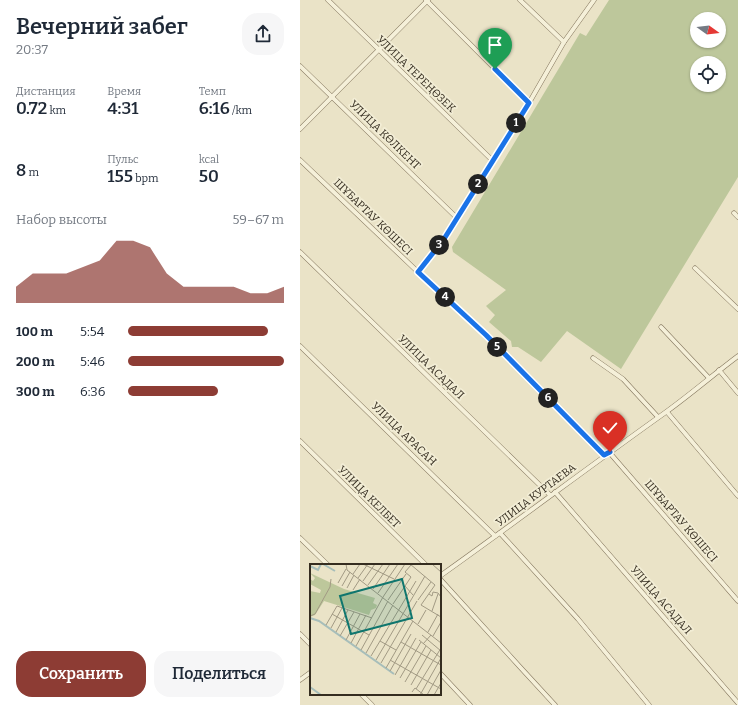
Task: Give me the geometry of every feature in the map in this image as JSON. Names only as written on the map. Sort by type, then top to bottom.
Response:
[{"type":"street","name":"УЛИЦА ТЕРЕҢӨЗЕК","points":[[328,0],[492,160]]},
{"type":"street","points":[[300,129],[427,0],[529,103]]},
{"type":"street","points":[[520,0],[564,42]]},
{"type":"street","points":[[418,272],[444,239],[529,103],[564,42],[594,0]]},
{"type":"street","name":"УЛИЦА КӨЛКЕНТ","points":[[300,66],[457,218]]},
{"type":"street","name":"ШҰБАРТАУ КӨШЕСІ","points":[[300,160],[486,335],[604,455]]},
{"type":"street","points":[[734,213],[738,217]]},
{"type":"street","name":"УЛИЦА АСАДАЛ","points":[[300,252],[550,495]]},
{"type":"street","points":[[695,268],[738,309]]},
{"type":"street","points":[[661,327],[709,378]]},
{"type":"street","name":"УЛИЦА АРАСАН","points":[[300,346],[495,536]]},
{"type":"street","name":"УЛИЦА КУРТАЕВА","points":[[441,575],[604,455],[667,412],[738,356]]},
{"type":"street","points":[[593,358],[623,379],[658,417]]},
{"type":"street","points":[[719,370],[738,393]]},
{"type":"street","points":[[667,412],[738,496]]},
{"type":"street","name":"УЛИЦА КЕЛБЕТ","points":[[300,441],[425,564]]},
{"type":"street","name":"ШҰБАРТАУ КӨШЕСІ","points":[[610,452],[738,601]]},
{"type":"street","name":"УЛИЦА АСАДАЛ","points":[[555,492],[738,703]]},
{"type":"street","points":[[500,533],[578,619],[649,705]]},
{"type":"street","points":[[300,538],[327,564]]},
{"type":"street","points":[[441,580],[555,705]]},
{"type":"street","points":[[300,634],[310,644]]},
{"type":"street","points":[[300,680],[310,673]]},
{"type":"street","points":[[441,674],[470,705]]},
{"type":"street","points":[[362,695],[372,705]]},
{"type":"green space","points":[[609,0],[738,0],[738,177],[621,369],[567,331],[541,362],[518,347],[512,347],[511,341],[489,322],[495,315],[486,306],[506,290],[453,252],[452,247],[580,33],[586,36]]},
{"type":"route","points":[[495,69],[529,103],[444,239],[418,272],[486,335],[604,455],[610,452]]}]
